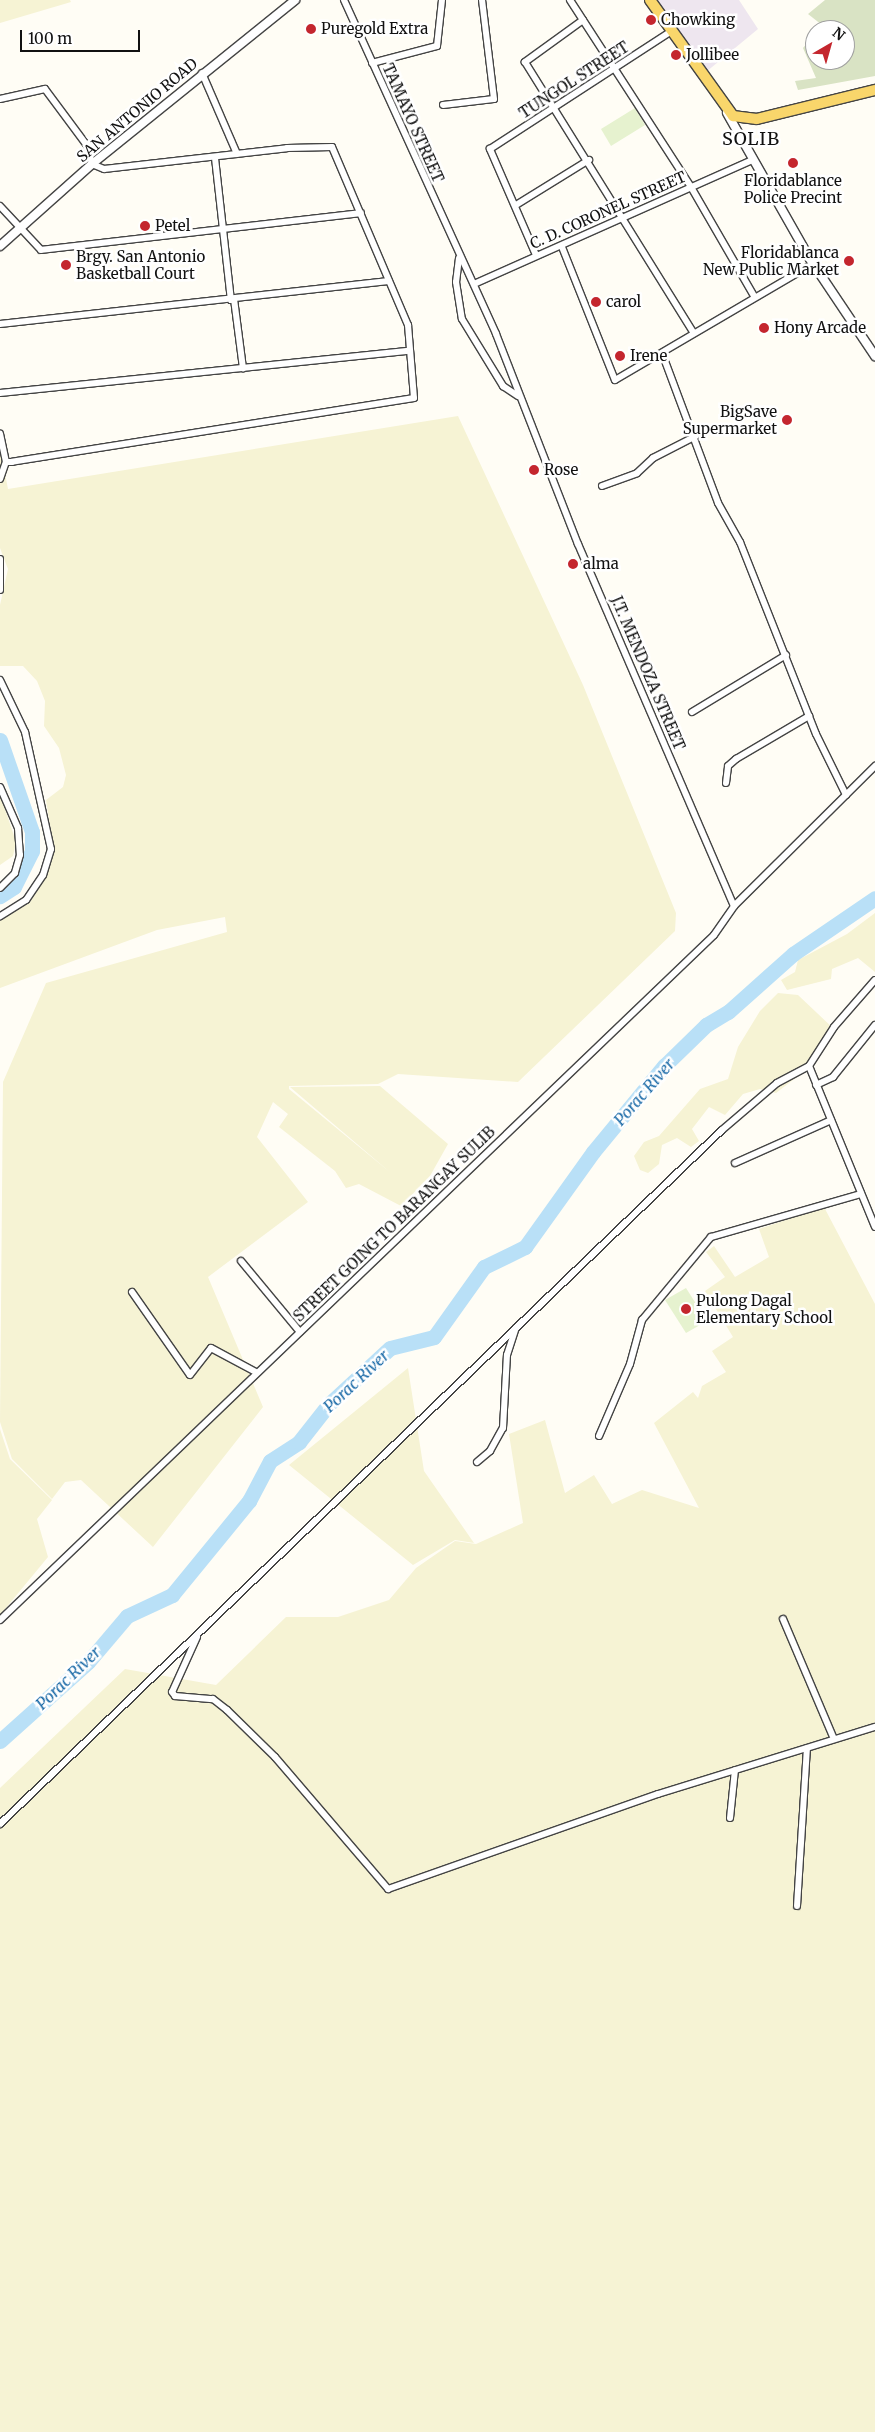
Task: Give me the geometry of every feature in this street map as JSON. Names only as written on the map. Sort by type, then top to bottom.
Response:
[{"type":"main road","points":[[650,0],[726,111],[743,120],[757,119],[875,90]]},
{"type":"street","name":"SAN ANTONIO ROAD","points":[[0,246],[92,164],[202,73],[295,0]]},
{"type":"street","name":"TAMAYO STREET","points":[[344,0],[459,256]]},
{"type":"street","points":[[372,63],[438,46],[442,0]]},
{"type":"street","points":[[443,105],[494,99],[482,0]]},
{"type":"street","points":[[570,0],[617,69],[691,187],[754,296]]},
{"type":"street","points":[[583,20],[525,62],[557,106],[693,332]]},
{"type":"street","name":"TUNGOL STREET","points":[[516,205],[490,150],[617,69],[672,31]]},
{"type":"street","points":[[202,73],[237,154]]},
{"type":"street","points":[[0,99],[45,89],[88,147],[92,164],[104,169],[328,145],[361,213],[408,325],[414,398],[6,462]]},
{"type":"street","points":[[726,111],[752,160],[813,264],[875,356]]},
{"type":"street","points":[[215,158],[243,368]]},
{"type":"street","points":[[536,256],[516,205],[589,160]]},
{"type":"street","name":"C. D. CORONEL STREET","points":[[474,284],[536,256],[562,247],[752,160]]},
{"type":"street","points":[[0,206],[18,230],[41,250],[361,213]]},
{"type":"street","points":[[562,247],[615,380],[754,296],[813,264]]},
{"type":"street","points":[[459,256],[456,282],[462,319],[503,386],[518,396]]},
{"type":"street","name":"J.T. MENDOZA STREET","points":[[459,256],[474,284],[518,396],[734,906]]},
{"type":"street","points":[[0,324],[233,300],[390,281]]},
{"type":"street","points":[[0,392],[409,351]]},
{"type":"street","points":[[662,353],[696,436],[718,503],[786,655],[809,716],[846,795]]},
{"type":"street","points":[[0,434],[6,462],[0,479]]},
{"type":"street","points":[[602,486],[637,473],[653,458],[696,436]]},
{"type":"street","points":[[0,559],[0,590]]},
{"type":"street","points":[[692,712],[786,655]]},
{"type":"street","points":[[0,680],[26,732],[51,849],[43,875],[26,900],[0,916]]},
{"type":"street","points":[[726,784],[728,766],[736,759],[809,716]]},
{"type":"street","name":"STREET GOING TO BARANGAY SULIB","points":[[0,1620],[256,1372],[714,935],[734,906],[875,766]]},
{"type":"street","points":[[0,787],[18,828],[20,855],[15,873],[0,888]]},
{"type":"street","points":[[0,1824],[729,1124],[777,1083],[808,1066],[834,1026],[875,980]]},
{"type":"street","points":[[816,1084],[833,1077],[875,1025]]},
{"type":"street","points":[[808,1066],[875,1227]]},
{"type":"street","points":[[735,1163],[831,1120]]},
{"type":"street","points":[[599,1436],[630,1364],[642,1320],[711,1238],[861,1194]]},
{"type":"street","points":[[241,1261],[300,1332]]},
{"type":"street","points":[[132,1292],[190,1375],[211,1348],[256,1372]]},
{"type":"street","points":[[477,1462],[490,1452],[503,1428],[507,1356],[517,1327]]},
{"type":"street","points":[[783,1619],[834,1739]]},
{"type":"street","points":[[200,1631],[172,1692],[213,1698],[227,1710],[275,1757],[388,1889],[735,1770],[875,1726]]},
{"type":"street","points":[[797,1906],[806,1748]]},
{"type":"street","points":[[730,1818],[735,1770]]},
{"type":"shaded area","points":[[0,0],[70,0],[71,2],[0,23]]},
{"type":"shaded area","points":[[655,0],[739,0],[758,29],[706,72]]},
{"type":"shaded area","points":[[458,416],[583,685],[676,913],[675,931],[518,1082],[398,1074],[378,1084],[289,1086],[289,1089],[391,1173],[290,1087],[380,1086],[448,1144],[430,1176],[401,1206],[359,1184],[346,1188],[335,1171],[279,1127],[288,1114],[273,1102],[257,1137],[308,1202],[208,1277],[263,1407],[153,1547],[81,1480],[65,1482],[52,1499],[12,1459],[0,1422],[3,1082],[46,983],[227,932],[225,917],[157,930],[0,988],[0,920],[30,902],[41,885],[54,850],[46,800],[63,787],[66,775],[59,748],[44,726],[45,701],[37,681],[23,666],[0,666],[0,605],[8,569],[0,548],[0,448],[8,489]]},
{"type":"shaded area","points":[[0,794],[16,842],[13,856],[0,865]]},
{"type":"shaded area","points":[[875,913],[875,972],[858,958],[832,969],[831,979],[787,990],[781,980],[795,972],[798,960],[847,934]]},
{"type":"shaded area","points":[[778,993],[798,995],[835,1030],[806,1070],[776,1093],[760,1089],[743,1094],[725,1115],[709,1107],[692,1129],[699,1141],[691,1147],[677,1138],[662,1145],[659,1164],[648,1173],[640,1170],[634,1156],[644,1142],[659,1136],[700,1089],[728,1079],[738,1047],[760,1011]]},
{"type":"shaded area","points":[[824,1207],[875,1304],[875,2432],[0,2432],[0,1788],[125,1669],[216,1685],[286,1617],[338,1617],[389,1600],[416,1568],[455,1541],[476,1544],[523,1523],[509,1434],[545,1420],[565,1493],[594,1475],[612,1504],[642,1490],[699,1508],[654,1423],[693,1392],[698,1398],[702,1386],[726,1372],[712,1351],[733,1337],[705,1291],[725,1277],[706,1252],[714,1246],[735,1277],[769,1257],[759,1229]]},
{"type":"shaded area","points":[[408,1368],[424,1471],[474,1543],[455,1540],[413,1565],[289,1465]]},
{"type":"shaded area","points":[[0,1429],[10,1459],[52,1500],[37,1519],[48,1557],[0,1615]]},
{"type":"green space","points":[[825,0],[875,0],[875,76],[798,90],[795,81],[816,78],[813,70],[855,70],[855,20],[816,20],[808,14]]},
{"type":"green space","points":[[635,108],[645,125],[611,146],[601,129]]},
{"type":"green space","points":[[686,1288],[707,1321],[686,1333],[665,1300]]},
{"type":"waterway","points":[[0,740],[32,832],[32,851],[14,887],[0,896]]},
{"type":"waterway","name":"Porac River","points":[[0,1741],[88,1662],[127,1616],[172,1595],[249,1501],[270,1461],[299,1442],[328,1405],[390,1348],[434,1337],[484,1267],[525,1247],[593,1152],[664,1066],[706,1025],[728,1012],[793,954],[875,898]]},
{"type":"place","name":"Chowking","points":[[651,20]]},
{"type":"place","name":"Puregold Extra","points":[[311,29]]},
{"type":"place","name":"Jollibee","points":[[676,55]]},
{"type":"place","name":"Floridablance Police Precint","points":[[793,163]]},
{"type":"place","name":"Petel","points":[[145,226]]},
{"type":"place","name":"Floridablanca New Public Market","points":[[849,261]]},
{"type":"place","name":"Brgy. San Antonio Basketball Court","points":[[66,265]]},
{"type":"place","name":"carol","points":[[596,302]]},
{"type":"place","name":"Hony Arcade","points":[[764,328]]},
{"type":"place","name":"Irene","points":[[620,356]]},
{"type":"place","name":"BigSave Supermarket","points":[[787,420]]},
{"type":"place","name":"Rose","points":[[534,470]]},
{"type":"place","name":"alma","points":[[573,564]]},
{"type":"place","name":"Pulong Dagal Elementary School","points":[[686,1309]]},
{"type":"district","name":"SOLIB","points":[[751,139]]}]
